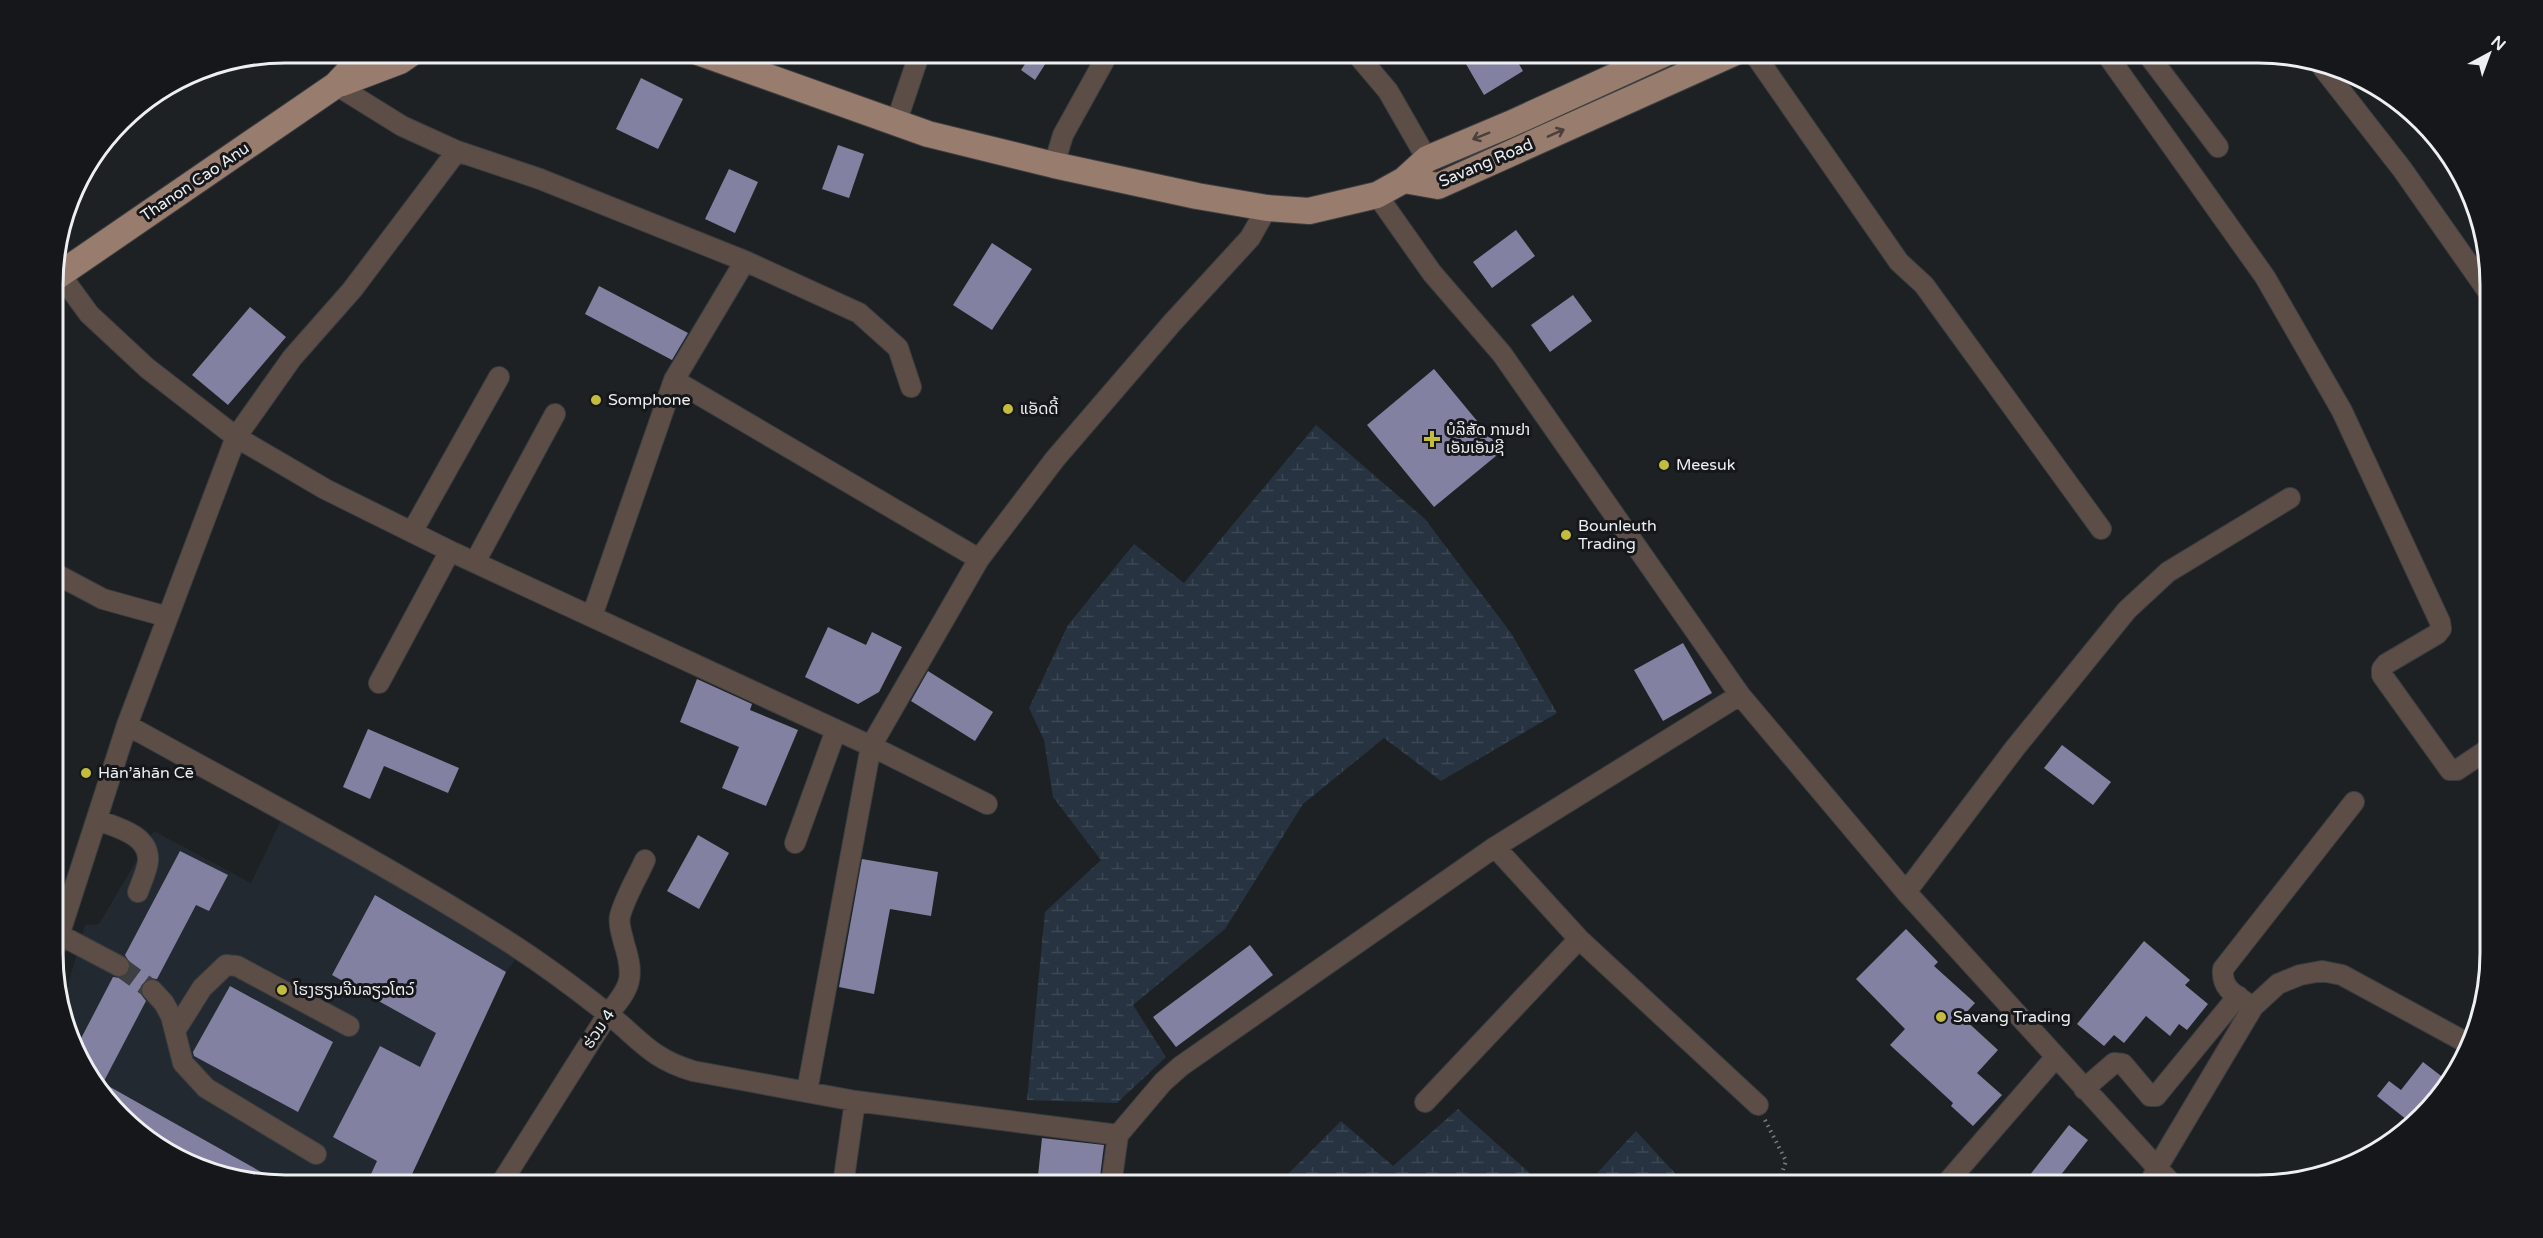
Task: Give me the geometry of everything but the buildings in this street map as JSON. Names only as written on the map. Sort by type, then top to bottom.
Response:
[{"type":"main road","name":"Thanon Cao Anu","points":[[63,268],[336,85],[357,63]]},
{"type":"main road","name":"Thanon Cao Anu","points":[[336,85],[395,63]]},
{"type":"main road","points":[[728,63],[928,134],[1054,165],[1197,196],[1267,208],[1309,211],[1377,195],[1404,180]]},
{"type":"main road","points":[[741,63],[766,77]]},
{"type":"main road","name":"Savang Road","points":[[1404,180],[1427,159],[1644,63]]},
{"type":"main road","name":"Savang Road","points":[[1404,180],[1438,186],[1712,63]]},
{"type":"street","points":[[896,123],[916,63]]},
{"type":"street","points":[[1054,165],[1063,135],[1102,63]]},
{"type":"street","points":[[1365,63],[1389,91],[1427,159]]},
{"type":"street","points":[[1761,63],[1899,262],[1924,285],[2102,529]]},
{"type":"street","points":[[2113,63],[2271,288],[2342,411],[2440,622],[2441,629],[2437,634],[2386,664],[2382,669],[2382,675],[2450,770],[2457,770],[2480,755]]},
{"type":"street","points":[[2154,63],[2218,147]]},
{"type":"street","points":[[2328,75],[2402,169],[2480,280]]},
{"type":"street","points":[[336,85],[402,126],[457,151],[540,179],[746,261],[859,313],[898,348],[911,387]]},
{"type":"street","points":[[63,925],[127,725],[236,436],[292,358],[352,290],[457,151]]},
{"type":"street","points":[[1377,195],[1432,273],[1502,354],[1740,695],[1906,892],[2084,1089],[2151,1175]]},
{"type":"street","points":[[807,1091],[872,746],[979,559],[1055,459],[1172,323],[1250,238],[1267,208]]},
{"type":"street","points":[[592,616],[674,380],[746,261]]},
{"type":"street","points":[[63,282],[89,314],[147,368],[236,436],[325,489],[450,551],[872,746],[987,804]]},
{"type":"street","points":[[412,532],[499,377]]},
{"type":"street","points":[[674,380],[979,559]]},
{"type":"street","points":[[475,562],[555,414]]},
{"type":"street","points":[[1906,892],[2015,748],[2127,610],[2168,572],[2290,498]]},
{"type":"street","points":[[379,683],[450,551]]},
{"type":"street","points":[[63,578],[103,599],[168,617]]},
{"type":"street","points":[[1112,1175],[1118,1135],[1163,1082],[1181,1066],[1496,847],[1740,695]]},
{"type":"street","points":[[127,725],[374,861],[498,935],[608,1014],[654,1055],[673,1065],[693,1071],[855,1101],[1118,1135]]},
{"type":"street","points":[[795,843],[836,730]]},
{"type":"street","points":[[2246,1002],[2226,987],[2222,979],[2223,969],[2354,802]]},
{"type":"street","points":[[97,820],[132,834],[146,850],[148,861],[138,892]]},
{"type":"street","points":[[1496,847],[1579,939],[1758,1105]]},
{"type":"street","name":"ຮ່ວມ 4","points":[[506,1175],[608,1014],[626,993],[632,977],[620,929],[621,916],[645,860]]},
{"type":"street","points":[[1425,1102],[1579,939]]},
{"type":"street","points":[[63,945],[119,966]]},
{"type":"street","points":[[175,1031],[202,988],[226,965],[237,966],[349,1026]]},
{"type":"street","points":[[2084,1089],[2114,1063],[2123,1064],[2150,1096],[2157,1096],[2246,1002],[2300,975],[2322,971],[2342,975],[2462,1040]]},
{"type":"street","points":[[152,990],[164,1003],[171,1016],[183,1063],[206,1088],[316,1154]]},
{"type":"street","points":[[2153,1175],[2246,1002]]},
{"type":"street","points":[[1954,1175],[2055,1058]]},
{"type":"street","points":[[844,1175],[855,1101]]},
{"type":"path","points":[[1758,1105],[1786,1161],[1781,1175]]},
{"type":"shaded area","name":"ໂຮງຮຽນຈີນລຽວໂຕວ໌","points":[[282,818],[519,955],[506,972],[412,1175],[271,1175],[242,1171],[214,1163],[174,1145],[139,1120],[118,1099],[93,1064],[80,1038],[66,991],[85,925],[99,924],[154,831],[251,883]]},
{"type":"green space","points":[[1316,425],[1425,519],[1511,633],[1557,713],[1441,781],[1384,738],[1303,804],[1225,929],[1133,1005],[1166,1057],[1117,1103],[1027,1100],[1045,912],[1101,860],[1053,797],[1044,740],[1029,708],[1068,625],[1134,544],[1184,583]]},
{"type":"green space","points":[[1458,1109],[1532,1175],[1287,1175],[1341,1121],[1393,1166]]},
{"type":"green space","points":[[1636,1131],[1677,1175],[1595,1175]]},
{"type":"tunnel","points":[[119,966],[152,990]]},
{"type":"place","name":"Somphone","points":[[596,400]]},
{"type":"place","name":"ແອັດດີ້","points":[[1008,409]]},
{"type":"place","name":"ບໍລິສັດ ການຢາ ເອັນເອັນຊີ","points":[[1432,439]]},
{"type":"place","name":"Meesuk","points":[[1664,465]]},
{"type":"place","name":"Bounleuth Trading","points":[[1566,535]]},
{"type":"place","name":"Hān’āhān Cē","points":[[86,773]]},
{"type":"place","name":"ໂຮງຮຽນຈີນລຽວໂຕວ໌","points":[[282,990]]},
{"type":"place","name":"Savang Trading","points":[[1941,1017]]}]
